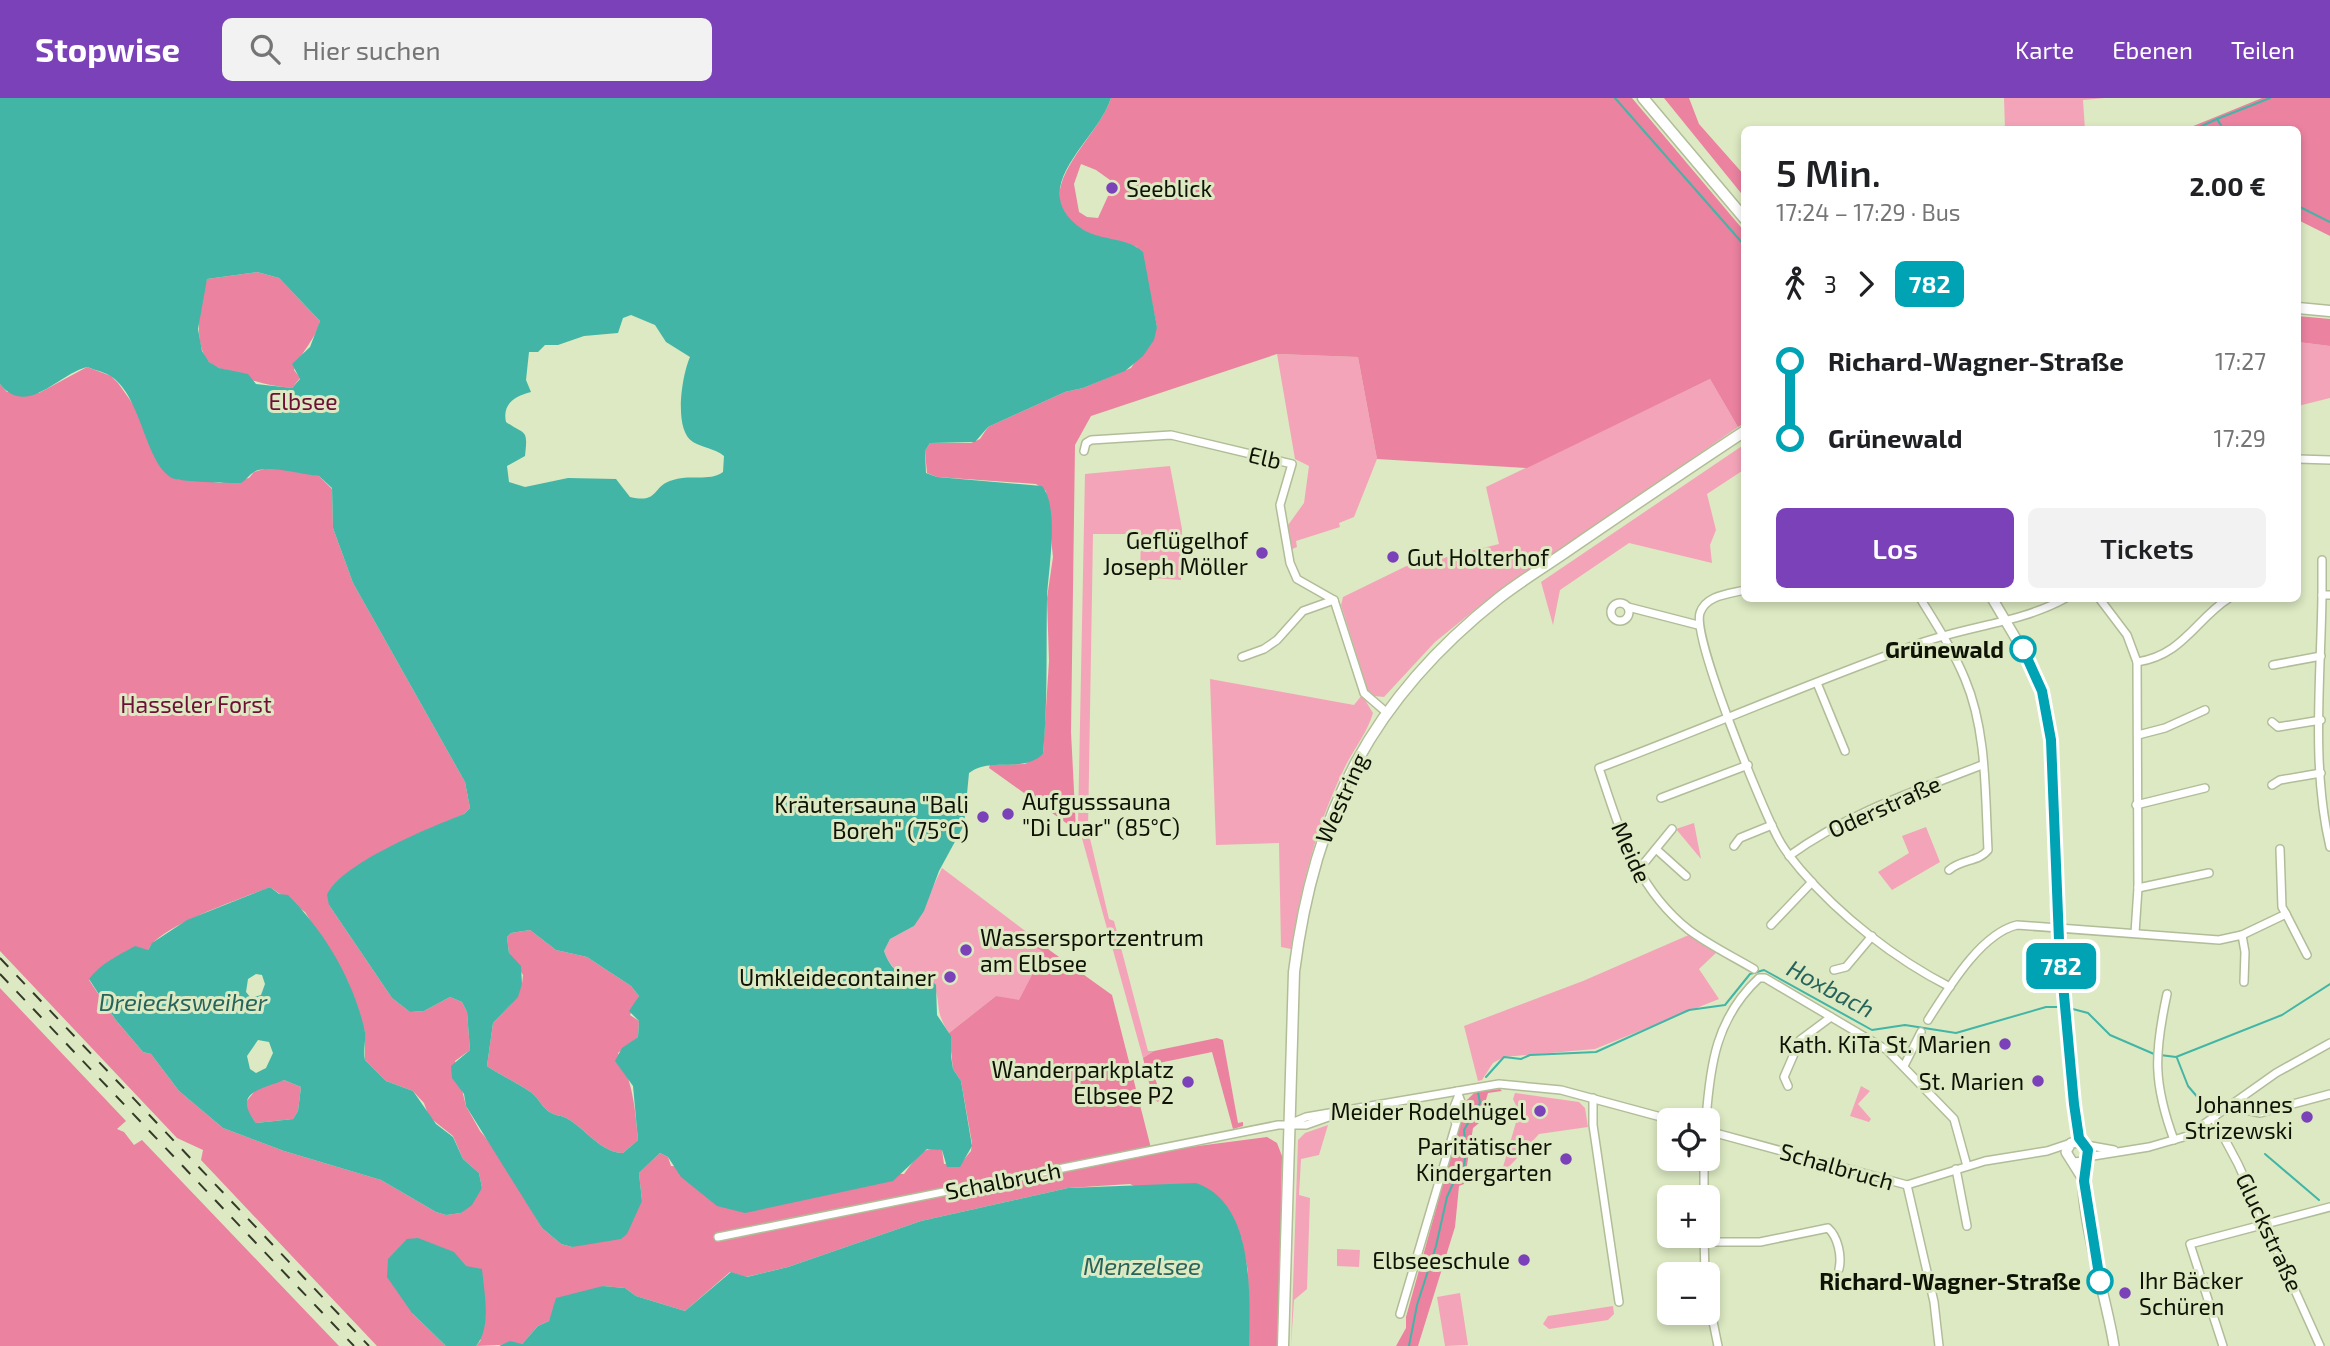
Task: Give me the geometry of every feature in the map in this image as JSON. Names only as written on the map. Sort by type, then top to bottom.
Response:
[{"type":"main road","points":[[1643,98],[1741,214]]},
{"type":"main road","points":[[2301,308],[2330,311]]},
{"type":"main road","name":"Westring","points":[[1283,1346],[1294,972],[1308,886],[1325,827],[1340,790],[1386,712],[1437,652],[1500,597],[1741,434]]},
{"type":"street","name":"Elb","points":[[1084,451],[1086,443],[1091,440],[1171,435],[1292,464],[1280,505],[1290,563],[1297,579],[1334,600]]},
{"type":"street","points":[[2301,459],[2330,460]]},
{"type":"street","points":[[2322,560],[2326,595],[2321,656],[2325,700],[2320,720],[2321,773],[2322,808],[2330,846]]},
{"type":"street","points":[[1741,591],[1714,597],[1705,604],[1698,625],[1729,717],[1772,825],[1789,856],[1812,882],[1872,936],[1950,987]]},
{"type":"street","points":[[1242,657],[1264,649],[1277,640],[1303,611],[1334,600],[1364,693],[1386,712]]},
{"type":"street","points":[[1922,602],[1965,679],[1975,709],[1982,765],[1989,850],[1983,856],[1960,862],[1949,870]]},
{"type":"street","points":[[1995,602],[2035,671],[2047,712],[2054,770],[2058,927],[2078,1143],[2086,1158],[2084,1181],[2115,1346]]},
{"type":"street","points":[[1729,717],[1943,635],[2024,617],[2057,602]]},
{"type":"street","points":[[2102,602],[2127,635],[2137,662],[2138,888],[2135,933]]},
{"type":"street","points":[[2137,662],[2149,660],[2182,643],[2225,602]]},
{"type":"street","points":[[1628,607],[1698,625]]},
{"type":"street","points":[[2273,665],[2321,656]]},
{"type":"street","points":[[1817,683],[1845,751]]},
{"type":"street","points":[[2138,735],[2152,733],[2205,710]]},
{"type":"street","name":"Meide","points":[[1729,717],[1599,768],[1635,868],[1646,887],[1678,921],[1754,969]]},
{"type":"street","points":[[2272,722],[2278,727],[2320,720]]},
{"type":"street","points":[[1661,798],[1748,765]]},
{"type":"street","name":"Oderstraße","points":[[1789,856],[1816,836],[1865,811],[1982,765]]},
{"type":"street","points":[[2272,785],[2280,780],[2321,773]]},
{"type":"street","points":[[2136,805],[2205,788]]},
{"type":"street","points":[[1734,846],[1740,838],[1772,825]]},
{"type":"street","points":[[1635,868],[1672,830]]},
{"type":"street","points":[[1656,849],[1686,876]]},
{"type":"street","points":[[2280,849],[2282,907],[2307,955]]},
{"type":"street","points":[[2138,888],[2208,873]]},
{"type":"street","points":[[1771,925],[1812,882]]},
{"type":"street","points":[[1928,1020],[1950,987],[1988,941],[2005,928],[2017,925],[2058,927],[2207,940],[2242,934],[2286,914]]},
{"type":"street","points":[[2242,934],[2245,951],[2244,982]]},
{"type":"street","points":[[1834,970],[1846,967],[1872,936]]},
{"type":"street","points":[[1708,1108],[1720,1031],[1751,985],[1759,978],[1771,980],[1877,1043],[1904,1066],[1954,1119],[1967,1166]]},
{"type":"street","points":[[2166,994],[2155,1060],[2161,1101],[2174,1140]]},
{"type":"street","points":[[1788,1086],[1784,1077],[1795,1048],[1831,1017]]},
{"type":"street","points":[[1904,1066],[1921,1032]]},
{"type":"street","points":[[2074,1163],[2115,1150],[2149,1147],[2174,1140],[2214,1119],[2276,1073],[2330,1043]]},
{"type":"street","name":"Schalbruch","points":[[718,1237],[1289,1124],[1306,1117],[1457,1094],[1499,1084],[1561,1090],[1657,1116]]},
{"type":"street","points":[[1400,1314],[1461,1108],[1457,1094]]},
{"type":"street","points":[[2231,1107],[2260,1113],[2330,1094]]},
{"type":"street","points":[[1593,1098],[1593,1125],[1619,1302]]},
{"type":"street","name":"Gluckstraße","points":[[2214,1119],[2265,1222],[2320,1346]]},
{"type":"street","name":"Schalbruch","points":[[1720,1134],[1907,1185],[1967,1166],[2078,1143]]},
{"type":"street","points":[[2078,1143],[2115,1150]]},
{"type":"street","points":[[2078,1143],[2067,1155],[2084,1181]]},
{"type":"street","name":"Schalbruch","points":[[2047,1151],[2067,1155]]},
{"type":"street","points":[[1956,1169],[1967,1226]]},
{"type":"street","points":[[1907,1185],[1934,1302],[1940,1346]]},
{"type":"street","points":[[2223,1346],[2190,1244],[2265,1222],[2330,1207]]},
{"type":"street","points":[[1720,1239],[1760,1242],[1828,1228],[1833,1233],[1840,1255],[1839,1269]]},
{"type":"street","points":[[1714,1325],[1718,1346]]},
{"type":"shaded area","points":[[2004,98],[2105,98],[2083,100],[2085,126],[2005,126]]},
{"type":"shaded area","points":[[2301,342],[2330,346],[2330,398],[2301,405]]},
{"type":"shaded area","points":[[1277,354],[1358,357],[1377,459],[1354,517],[1339,523],[1340,527],[1296,541],[1297,547],[1292,549],[1286,528],[1304,503],[1309,466],[1295,459]]},
{"type":"shaded area","points":[[1710,379],[1738,427],[1487,600],[1435,642],[1384,697],[1374,696],[1368,691],[1341,605],[1343,597],[1427,556],[1439,559],[1499,544],[1486,487]]},
{"type":"shaded area","points":[[1741,447],[1741,472],[1707,494],[1716,530],[1710,545],[1712,563],[1629,543],[1560,590],[1553,625],[1541,582]]},
{"type":"shaded area","points":[[1170,466],[1182,529],[1181,580],[1140,577],[1141,534],[1093,534],[1088,830],[1109,919],[1114,921],[1148,1051],[1154,1051],[1143,1058],[1078,824],[1085,474]]},
{"type":"shaded area","points":[[1210,679],[1354,705],[1362,695],[1373,713],[1333,792],[1317,836],[1291,949],[1281,947],[1279,843],[1216,845]]},
{"type":"shaded area","points":[[1694,823],[1701,859],[1676,829]]},
{"type":"shaded area","points":[[1926,827],[1940,862],[1892,890],[1878,872],[1909,853],[1902,836]]},
{"type":"shaded area","name":"Wassersportzentrum am Elbsee","points":[[942,868],[1049,949],[1016,1008],[1008,999],[996,996],[949,1033],[941,1017],[930,979],[915,980],[901,974],[891,965],[884,951],[890,939],[914,926]]},
{"type":"shaded area","points":[[1691,934],[1718,951],[1699,969],[1719,999],[1595,1049],[1504,1057],[1493,1063],[1482,1080],[1478,1081],[1464,1026],[1583,981]]},
{"type":"shaded area","points":[[1861,1086],[1870,1091],[1858,1104],[1871,1119],[1869,1122],[1850,1116]]},
{"type":"shaded area","points":[[1515,1093],[1579,1102],[1585,1108],[1588,1127],[1539,1134],[1506,1170],[1503,1167],[1519,1112],[1513,1099]]},
{"type":"shaded area","points":[[1328,1125],[1319,1155],[1301,1159],[1299,1195],[1310,1198],[1307,1289],[1294,1300],[1291,1346],[1298,1140],[1305,1133]]},
{"type":"shaded area","points":[[1337,1249],[1360,1250],[1359,1267],[1337,1266]]},
{"type":"shaded area","points":[[1460,1293],[1468,1345],[1445,1346],[1437,1297]]},
{"type":"shaded area","points":[[1613,1306],[1614,1314],[1608,1320],[1549,1329],[1543,1324],[1548,1316]]},
{"type":"green space","points":[[1111,98],[1632,98],[1741,227],[1741,425],[1738,427],[1710,379],[1527,468],[1377,459],[1358,357],[1277,354],[1091,416],[1075,445],[1071,732],[1076,830],[989,768],[990,765],[1025,764],[1043,754],[1049,661],[1047,598],[1053,557],[1046,491],[1036,484],[937,477],[927,473],[925,451],[930,443],[971,443],[980,439],[988,427],[1065,392],[1083,388],[1131,368],[1157,327],[1137,247],[1090,234],[1069,220],[1060,204],[1061,186],[1079,150]],"holes":[[[1081,164],[1096,170],[1117,185],[1116,194],[1108,196],[1098,218],[1087,217],[1079,212],[1074,184]]]},
{"type":"green space","points":[[1664,98],[1689,98],[1699,124],[1741,171],[1741,193]]},
{"type":"green space","points":[[2262,98],[2330,98],[2330,236],[2301,222],[2301,126],[2193,126]]},
{"type":"green space","points":[[257,272],[279,278],[320,321],[294,370],[300,378],[292,388],[248,379],[215,366],[204,354],[199,321],[207,279]]},
{"type":"green space","points":[[2301,316],[2330,319],[2330,346],[2301,342]]},
{"type":"green space","name":"Hasseler Forst","points":[[87,367],[111,376],[118,383],[135,407],[153,453],[179,480],[195,479],[219,483],[249,478],[254,472],[271,467],[319,476],[332,489],[333,528],[353,583],[465,782],[470,808],[464,814],[417,835],[329,905],[392,998],[410,1012],[424,1011],[450,997],[462,1002],[467,1012],[470,1050],[455,1061],[466,1106],[542,1228],[561,1244],[572,1247],[642,1201],[639,1173],[660,1153],[668,1157],[671,1166],[904,1174],[920,1154],[929,1149],[942,1150],[944,1164],[962,1162],[971,1151],[972,1143],[961,1081],[953,1069],[949,1033],[996,996],[1019,1000],[1044,952],[1037,948],[1034,939],[1112,995],[1152,1152],[1267,1137],[1277,1143],[1282,1156],[1279,1346],[1249,1346],[1248,1271],[1241,1237],[1130,1184],[1068,1188],[921,1221],[788,1267],[746,1277],[730,1272],[685,1311],[636,1296],[625,1288],[603,1286],[553,1313],[549,1321],[538,1326],[522,1344],[476,1346],[481,1340],[412,1313],[446,1346],[377,1346],[201,1160],[203,1150],[177,1138],[0,951],[0,384],[7,392],[39,393]],"holes":[[[270,887],[305,912],[348,982],[365,1032],[365,1060],[386,1081],[413,1091],[424,1103],[429,1117],[453,1136],[463,1159],[479,1173],[482,1188],[461,1213],[446,1215],[436,1212],[381,1180],[284,1151],[223,1128],[179,1091],[151,1054],[143,1052],[115,1019],[89,980],[123,955],[148,950],[168,931],[184,922]]]},
{"type":"green space","points":[[530,930],[556,950],[587,957],[631,986],[639,996],[630,1015],[639,1021],[638,1037],[618,1053],[632,1095],[638,1140],[623,1153],[608,1149],[568,1119],[550,1113],[532,1093],[487,1066],[493,1023],[511,1004],[522,984],[523,975],[509,953],[507,937],[511,933]]},
{"type":"green space","points":[[0,988],[126,1121],[117,1129],[124,1132],[134,1145],[142,1140],[339,1346],[0,1346]]},
{"type":"green space","points":[[1217,1038],[1223,1040],[1238,1123],[1243,1122],[1243,1126],[1233,1129],[1212,1052],[1154,1064],[1152,1068],[1161,1097],[1158,1102],[1153,1099],[1143,1058],[1154,1051]]},
{"type":"green space","points":[[284,1080],[301,1087],[298,1111],[293,1119],[256,1123],[246,1110],[246,1102],[258,1087]]},
{"type":"green space","points":[[1502,1091],[1488,1093],[1479,1123],[1473,1128],[1464,1184],[1459,1186],[1455,1227],[1418,1346],[1396,1346],[1406,1328],[1406,1317],[1466,1101],[1475,1092]]},
{"type":"water","name":"Elbsee","points":[[0,98],[1111,98],[1104,114],[1070,164],[1062,181],[1060,197],[1066,213],[1082,229],[1097,236],[1130,244],[1143,252],[1157,327],[1154,340],[1143,356],[1125,371],[1083,388],[1065,392],[988,427],[975,442],[930,443],[925,451],[926,473],[937,477],[1042,486],[1051,509],[1052,524],[1047,598],[1043,754],[1026,763],[987,766],[969,773],[964,825],[939,871],[924,911],[914,926],[890,939],[884,951],[891,965],[901,975],[915,980],[930,979],[936,985],[937,1015],[951,1036],[953,1069],[961,1081],[972,1146],[960,1167],[947,1167],[942,1150],[927,1149],[893,1181],[745,1213],[717,1206],[681,1177],[668,1157],[660,1153],[639,1173],[642,1201],[627,1234],[621,1239],[572,1247],[561,1244],[542,1228],[466,1106],[464,1094],[452,1078],[451,1066],[470,1050],[467,1012],[462,1002],[450,997],[424,1011],[410,1012],[392,998],[329,905],[327,895],[350,871],[388,847],[464,814],[470,808],[465,782],[353,583],[333,528],[332,488],[319,476],[276,469],[254,472],[241,483],[172,478],[155,459],[137,414],[122,387],[109,375],[87,367],[32,395],[21,397],[10,393],[0,384]],"holes":[[[257,272],[279,278],[320,321],[310,347],[292,364],[300,379],[292,388],[256,384],[248,374],[219,368],[209,362],[202,351],[198,329],[207,279]],[[631,315],[655,325],[666,342],[690,357],[682,389],[683,426],[693,442],[724,456],[723,472],[712,477],[673,480],[661,486],[651,496],[640,499],[630,497],[616,479],[568,478],[525,487],[509,482],[507,466],[525,456],[526,437],[506,422],[505,416],[511,402],[531,392],[526,380],[529,352],[538,352],[545,345],[558,345],[584,336],[618,333],[623,318]],[[530,930],[556,950],[587,957],[631,986],[639,996],[629,1011],[639,1021],[638,1037],[622,1048],[615,1061],[633,1086],[638,1140],[623,1153],[608,1149],[568,1119],[550,1113],[532,1093],[487,1066],[493,1023],[518,997],[522,984],[521,966],[509,953],[507,937],[511,933]]]},
{"type":"water","name":"Dreiecksweiher","points":[[270,887],[279,894],[288,895],[326,941],[346,976],[365,1032],[365,1060],[386,1081],[413,1091],[436,1124],[453,1137],[463,1159],[479,1173],[482,1188],[472,1205],[461,1213],[446,1215],[436,1212],[381,1180],[284,1151],[223,1128],[179,1091],[151,1054],[143,1052],[115,1019],[89,979],[116,956],[135,946],[148,950],[152,943],[187,920]],"holes":[[[256,974],[262,975],[265,984],[261,995],[251,998],[246,992],[248,979]],[[258,1040],[269,1042],[273,1053],[266,1068],[256,1073],[250,1069],[247,1056]],[[284,1080],[301,1087],[298,1111],[293,1119],[256,1123],[247,1105],[248,1098],[258,1090]]]},
{"type":"water","name":"Menzelsee","points":[[1196,1183],[1215,1194],[1229,1210],[1239,1230],[1248,1277],[1249,1346],[499,1346],[510,1341],[522,1344],[538,1326],[549,1321],[556,1298],[603,1286],[625,1288],[636,1296],[685,1311],[731,1272],[747,1277],[788,1267],[921,1221],[1068,1188]]},
{"type":"water","points":[[418,1238],[454,1252],[466,1266],[482,1269],[485,1319],[481,1338],[476,1346],[446,1346],[412,1313],[387,1277],[388,1259],[407,1239]]},
{"type":"waterway","points":[[1615,98],[1741,241]]},
{"type":"waterway","points":[[2217,119],[2270,98]]},
{"type":"waterway","points":[[2202,126],[2217,119],[2221,126]]},
{"type":"waterway","points":[[2301,208],[2330,222]]},
{"type":"waterway","name":"Hoxbach","points":[[1486,1077],[1504,1057],[1521,1059],[1530,1055],[1596,1052],[1689,1010],[1725,1005],[1750,974],[1764,970],[1872,1030],[1905,1025],[1956,1033],[2046,1007],[2060,1007]]},
{"type":"waterway","name":"Hoxbach","points":[[2160,1055],[2176,1057],[2282,1015],[2330,984]]},
{"type":"waterway","name":"Hoxbach","points":[[2069,1008],[2088,1013],[2110,1035],[2154,1054]]},
{"type":"waterway","points":[[2177,1058],[2188,1086],[2211,1113]]},
{"type":"waterway","name":"Hoxbach","points":[[1409,1346],[1417,1305],[1436,1246],[1447,1197],[1455,1179],[1463,1172],[1466,1152],[1464,1130],[1480,1103],[1478,1092]]},
{"type":"waterway","points":[[2265,1154],[2319,1200]]},
{"type":"railway","points":[[0,958],[369,1346]]},
{"type":"railway","points":[[0,974],[354,1346]]},
{"type":"bus line","name":"782","points":[[2023,649],[2042,691],[2051,740],[2054,770],[2055,894],[2059,940],[2074,1104],[2079,1138],[2088,1150],[2084,1164],[2084,1181],[2100,1281]]},
{"type":"place","name":"Seeblick","points":[[1112,188]]},
{"type":"place","name":"Geflügelhof Joseph Möller","points":[[1262,553]]},
{"type":"place","name":"Gut Holterhof","points":[[1393,557]]},
{"type":"place","name":"Grünewald","points":[[2023,649]]},
{"type":"place","name":"Aufgusssauna \"Di Luar\" (85°C)","points":[[1008,814]]},
{"type":"place","name":"Kräutersauna \"Bali Boreh\" (75°C)","points":[[983,817]]},
{"type":"place","name":"Wassersportzentrum am Elbsee","points":[[966,950]]},
{"type":"place","name":"Umkleidecontainer","points":[[950,977]]},
{"type":"place","name":"Kath. KiTa St. Marien","points":[[2005,1044]]},
{"type":"place","name":"St. Marien","points":[[2038,1081]]},
{"type":"place","name":"Wanderparkplatz Elbsee P2","points":[[1188,1082]]},
{"type":"place","name":"Meider Rodelhügel","points":[[1540,1111]]},
{"type":"place","name":"Johannes Strizewski","points":[[2307,1117]]},
{"type":"place","name":"Paritätischer Kindergarten","points":[[1566,1159]]},
{"type":"place","name":"Elbseeschule","points":[[1524,1260]]},
{"type":"place","name":"Richard-Wagner-Straße","points":[[2100,1281]]},
{"type":"place","name":"Ihr Bäcker Schüren","points":[[2125,1293]]}]
